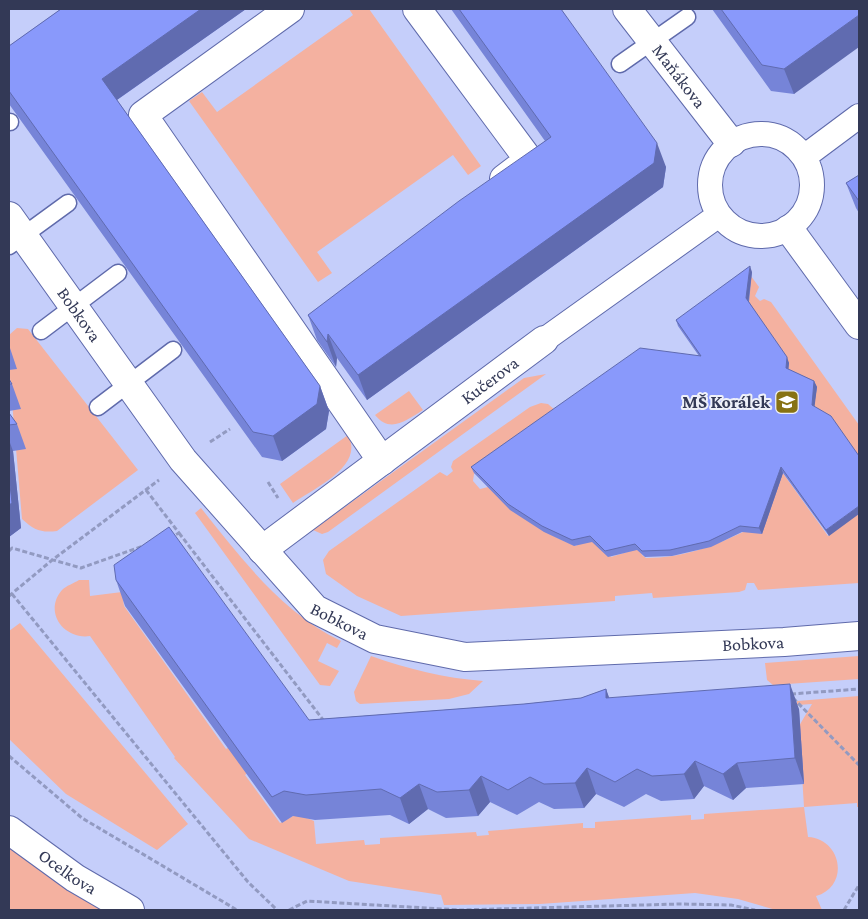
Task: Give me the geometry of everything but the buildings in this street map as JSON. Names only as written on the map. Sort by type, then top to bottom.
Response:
[{"type":"street","points":[[290,9],[143,115],[382,461]]},
{"type":"street","points":[[417,9],[529,160],[482,195]]},
{"type":"street","name":"Maňákova","points":[[627,9],[731,143]]},
{"type":"street","points":[[804,157],[859,116]]},
{"type":"street","points":[[762,134],[778,137],[793,145],[804,157],[810,171],[812,187],[809,202],[802,216],[789,229],[760,237],[744,234],[730,226],[719,215],[712,200],[711,177],[720,155],[731,143],[746,136],[762,134]]},
{"type":"street","name":"Kučerova","points":[[262,550],[544,340],[719,215]]},
{"type":"street","points":[[789,229],[859,325]]},
{"type":"street","name":"Bobkova","points":[[13,232],[74,307],[183,460],[262,550],[315,609],[375,640],[465,657],[784,642],[859,636]]},
{"type":"street","points":[[296,336],[319,319]]},
{"type":"street","name":"Ocelkova","points":[[9,830],[75,878],[130,910]]},
{"type":"lane","points":[[620,64],[687,17]]},
{"type":"lane","points":[[13,232],[68,203]]},
{"type":"lane","points":[[42,331],[118,272]]},
{"type":"lane","points":[[98,406],[173,350]]},
{"type":"path","points":[[205,445],[230,429]]},
{"type":"path","points":[[183,460],[51,561],[10,595],[248,882],[278,910]]},
{"type":"path","points":[[146,490],[179,533],[170,536]]},
{"type":"path","points":[[9,550],[12,548],[51,561],[81,568],[152,543]]},
{"type":"path","points":[[789,694],[859,765]]},
{"type":"path","points":[[9,756],[82,818],[237,910]]},
{"type":"path","points":[[844,910],[859,886]]},
{"type":"path","points":[[289,910],[307,901],[460,910],[680,904],[731,905],[755,910]]},
{"type":"shaded area","points":[[349,9],[369,9],[481,166],[468,175],[453,155],[317,252],[332,273],[318,282],[189,101],[202,92],[217,112],[353,15]]},
{"type":"shaded area","points":[[751,276],[759,287],[755,296],[760,301],[764,299],[771,302],[859,425],[859,459],[822,419],[787,369],[788,360],[746,302]]},
{"type":"shaded area","points":[[17,328],[28,329],[138,470],[57,531],[46,532],[38,530],[22,519],[9,366],[9,335]]},
{"type":"shaded area","points":[[546,374],[328,532],[322,534],[313,530],[524,378]]},
{"type":"shaded area","points":[[409,391],[423,410],[405,421],[393,424],[381,421],[375,415]]},
{"type":"shaded area","points":[[541,403],[548,404],[556,411],[474,474],[473,481],[480,489],[488,487],[509,506],[539,528],[576,546],[583,539],[602,544],[611,557],[640,548],[642,555],[646,558],[673,556],[698,550],[747,530],[772,458],[828,536],[859,513],[859,583],[758,590],[754,583],[747,583],[745,590],[739,592],[653,598],[652,593],[615,596],[615,601],[401,616],[357,596],[326,574],[323,560],[329,551],[440,472],[447,476],[453,471],[451,467],[453,461],[530,407]]},
{"type":"shaded area","points":[[348,435],[351,446],[350,457],[344,466],[324,483],[293,503],[280,484]]},
{"type":"shaded area","points":[[201,508],[247,565],[281,600],[319,629],[341,641],[337,648],[327,643],[318,661],[339,671],[330,686],[320,685],[195,513]]},
{"type":"shaded area","points":[[79,580],[89,580],[90,596],[122,592],[124,606],[226,749],[233,745],[251,770],[245,775],[280,823],[297,814],[314,821],[316,844],[364,840],[365,845],[380,844],[380,838],[476,832],[477,836],[489,835],[488,831],[583,823],[583,828],[595,828],[595,822],[691,815],[691,820],[704,819],[704,814],[804,807],[808,837],[819,840],[828,846],[838,864],[834,883],[827,891],[816,896],[822,910],[776,910],[738,899],[695,893],[540,904],[444,905],[441,895],[349,881],[249,839],[174,758],[90,636],[72,634],[59,623],[55,607],[57,598],[62,590]]},
{"type":"shaded area","points":[[20,623],[188,824],[157,850],[66,794],[9,739],[9,631]]},
{"type":"shaded area","points":[[371,656],[426,672],[454,678],[483,681],[469,694],[449,699],[360,704],[356,701],[354,692]]},
{"type":"shaded area","points":[[859,656],[859,679],[773,685],[767,680],[765,663]]},
{"type":"shaded area","points":[[859,696],[859,807],[857,807],[857,803],[804,807],[799,726],[812,704],[797,705],[797,701]]},
{"type":"shaded area","points":[[9,842],[107,910],[9,909]]},
{"type":"place","name":"MŠ Korálek","points":[[787,402]]}]
